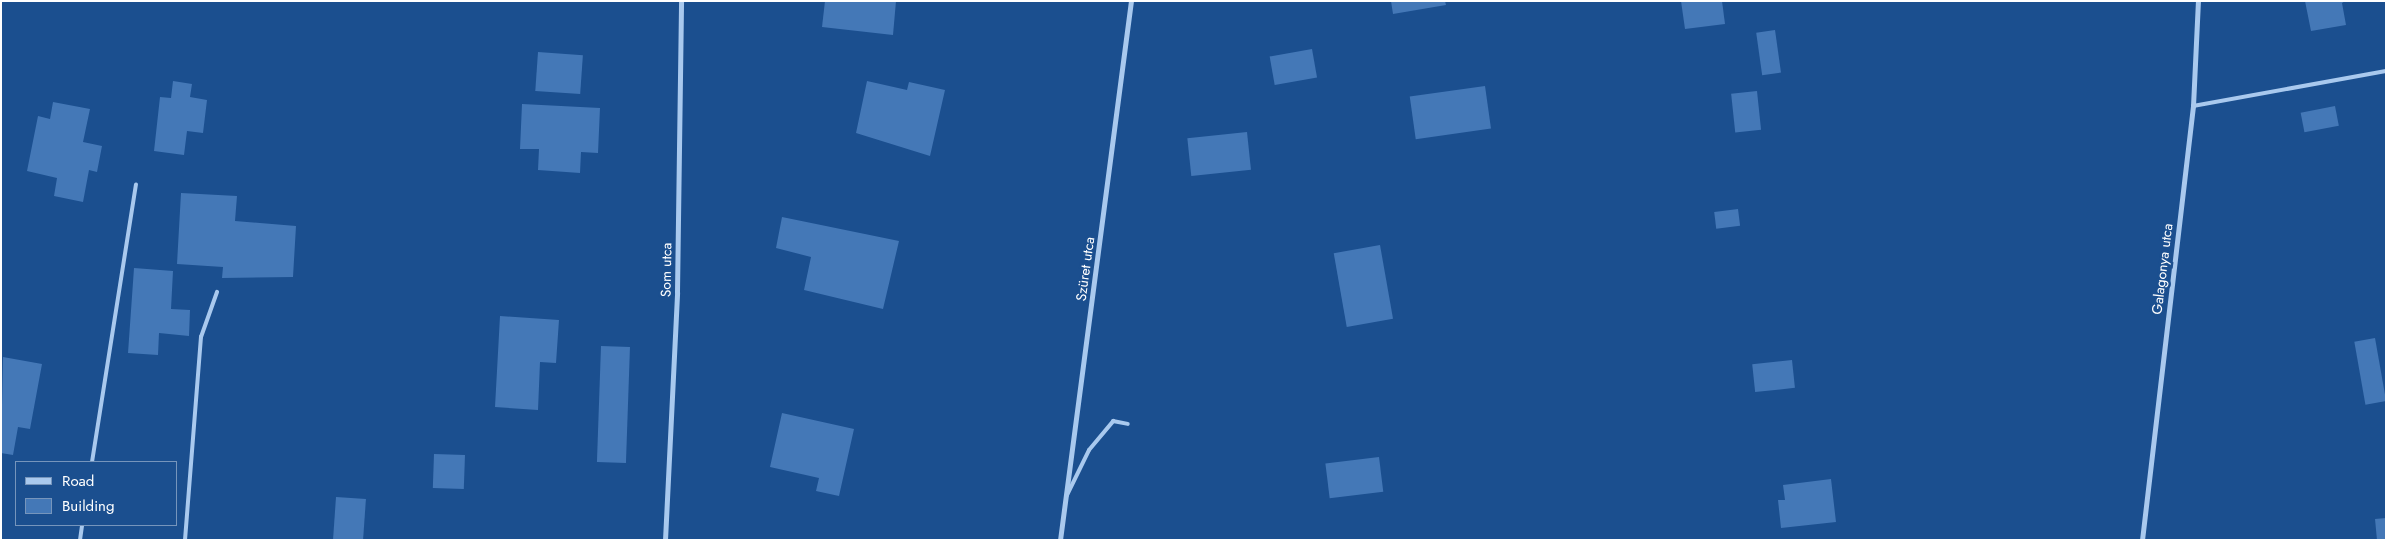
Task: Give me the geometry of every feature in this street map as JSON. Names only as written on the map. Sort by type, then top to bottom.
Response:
[{"type":"street","name":"Som utca","points":[[664,540],[678,292],[680,1]]},
{"type":"street","name":"Szüret utca","points":[[1060,540],[1132,1]]},
{"type":"street","name":"Galagonya utca","points":[[2142,540],[2193,106],[2198,1]]},
{"type":"lane","points":[[2193,106],[2386,71]]},
{"type":"lane","points":[[92,461],[136,184]]},
{"type":"lane","points":[[185,540],[201,337],[216,292]]},
{"type":"lane","points":[[1066,498],[1089,450],[1113,421],[1128,424]]},
{"type":"lane","points":[[80,540],[82,526]]},
{"type":"building","points":[[825,1],[896,1],[893,35],[822,27]]},
{"type":"building","points":[[1391,1],[1445,1],[1446,5],[1393,14]]},
{"type":"building","points":[[1681,1],[1722,1],[1725,24],[1685,29]]},
{"type":"building","points":[[2305,1],[2345,1],[2342,3],[2346,25],[2311,31]]},
{"type":"building","points":[[1775,30],[1781,73],[1762,75],[1756,33]]},
{"type":"building","points":[[1312,49],[1317,78],[1275,85],[1270,56]]},
{"type":"building","points":[[538,52],[583,55],[580,94],[535,91]]},
{"type":"building","points":[[173,81],[192,84],[190,97],[207,100],[203,133],[187,131],[184,155],[154,151],[160,97],[171,98]]},
{"type":"building","points":[[867,81],[907,90],[909,82],[945,90],[930,156],[856,133]]},
{"type":"building","points":[[1485,86],[1491,129],[1416,139],[1410,97]]},
{"type":"building","points":[[1757,91],[1761,130],[1735,133],[1731,94]]},
{"type":"building","points":[[53,102],[90,109],[83,142],[102,146],[97,172],[89,170],[83,202],[54,196],[57,178],[27,171],[38,116],[50,119]]},
{"type":"building","points":[[522,104],[600,108],[598,153],[581,152],[580,173],[538,170],[539,149],[520,149]]},
{"type":"building","points":[[2335,106],[2339,126],[2304,132],[2301,113]]},
{"type":"building","points":[[1247,132],[1251,170],[1191,176],[1187,138]]},
{"type":"building","points":[[181,193],[237,196],[235,221],[296,226],[293,277],[222,278],[223,267],[177,264]]},
{"type":"building","points":[[1738,209],[1740,226],[1716,229],[1714,212]]},
{"type":"building","points":[[782,217],[899,241],[883,309],[804,290],[811,257],[776,248]]},
{"type":"building","points":[[1380,245],[1393,319],[1347,327],[1334,253]]},
{"type":"building","points":[[134,268],[173,271],[171,309],[190,310],[189,336],[159,333],[158,355],[128,353]]},
{"type":"building","points":[[500,316],[559,320],[556,363],[540,362],[538,410],[495,407]]},
{"type":"building","points":[[2375,338],[2386,401],[2365,405],[2354,342]]},
{"type":"building","points":[[601,346],[630,347],[626,463],[597,462]]},
{"type":"building","points":[[3,357],[42,364],[30,429],[18,427],[13,455],[1,453]]},
{"type":"building","points":[[1792,360],[1795,388],[1755,392],[1752,364]]},
{"type":"building","points":[[782,413],[854,429],[839,496],[816,491],[819,478],[770,467]]},
{"type":"building","points":[[434,454],[465,455],[464,489],[433,488]]},
{"type":"building","points":[[1379,457],[1383,492],[1330,498],[1325,464]]},
{"type":"building","points":[[1831,479],[1836,522],[1781,528],[1778,500],[1785,500],[1783,485]]},
{"type":"building","points":[[336,497],[366,499],[363,540],[333,540]]},
{"type":"building","points":[[2386,518],[2386,540],[2377,540],[2375,519]]}]
